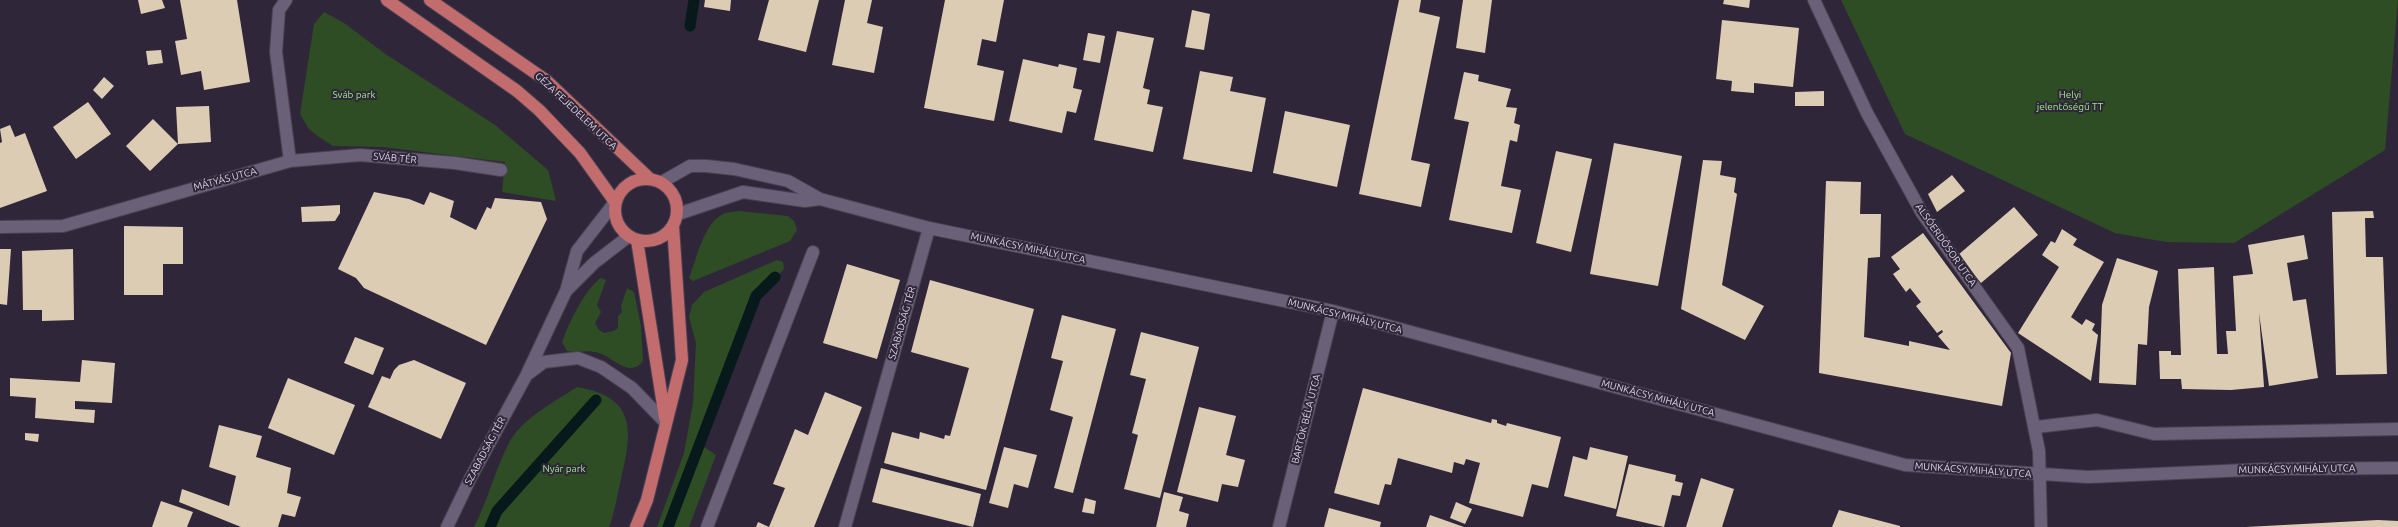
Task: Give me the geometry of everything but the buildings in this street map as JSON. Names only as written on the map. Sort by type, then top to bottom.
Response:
[{"type":"main road","points":[[387,0],[539,110],[580,153],[615,202],[617,223],[633,238],[651,241],[664,236],[674,226]]},
{"type":"main road","name":"GÉZA FEJEDELEM UTCA","points":[[430,0],[547,81],[649,178]]},
{"type":"main road","points":[[636,527],[647,500],[665,422],[682,360],[674,226],[678,214],[676,202],[671,190],[662,182],[649,178]]},
{"type":"main road","name":"SZABADSÁG TÉR","points":[[615,202],[620,192],[627,185],[637,180],[649,178]]},
{"type":"main road","points":[[633,238],[665,422]]},
{"type":"street","points":[[286,0],[279,10],[276,52],[290,161]]},
{"type":"street","name":"ALSÓERDŐSOR UTCA","points":[[1814,0],[1867,113],[1922,213],[2018,348],[2036,427],[2041,475],[2041,527]]},
{"type":"street","name":"SVÁB TÉR","points":[[290,161],[360,155],[455,163],[500,170]]},
{"type":"street","name":"MÁTYÁS UTCA","points":[[0,226],[62,226],[290,161]]},
{"type":"street","points":[[662,182],[690,166],[727,168],[788,181],[820,198],[929,228]]},
{"type":"street","points":[[678,214],[743,192],[805,201],[820,198]]},
{"type":"street","name":"SZABADSÁG TÉR","points":[[447,527],[471,477],[526,376],[566,291],[577,251],[615,202]]},
{"type":"street","name":"SZABADSÁG TÉR","points":[[845,527],[929,228]]},
{"type":"street","name":"MUNKÁCSY MIHÁLY UTCA","points":[[929,228],[1333,311],[1905,465],[2088,477],[2269,469],[2398,468]]},
{"type":"street","name":"SZABADSÁG TÉR","points":[[566,291],[594,263],[633,238]]},
{"type":"street","points":[[707,527],[813,252]]},
{"type":"street","name":"BARTÓK BÉLA UTCA","points":[[1279,527],[1333,311]]},
{"type":"street","name":"SZABADSÁG TÉR","points":[[526,376],[544,362],[578,358],[601,367],[632,388],[665,422]]},
{"type":"street","points":[[2036,427],[2097,420],[2154,434],[2398,429]]},
{"type":"green space","name":"Helyi jelentőségű TT","points":[[1841,0],[2398,0],[2385,150],[2234,243],[2166,242],[2115,233],[1905,134]]},
{"type":"green space","name":"Sváb park","points":[[324,12],[344,23],[384,53],[495,125],[548,170],[556,201],[502,192],[505,162],[383,147],[333,146],[309,129],[300,114],[314,24]]},
{"type":"green space","points":[[739,211],[788,216],[794,221],[797,230],[790,241],[693,281],[689,278],[710,226],[723,214]]},
{"type":"green space","points":[[777,260],[783,262],[784,269],[763,289],[704,447],[716,455],[689,527],[657,527],[684,453],[693,403],[696,343],[689,317],[692,305],[704,292]]},
{"type":"green space","points":[[600,278],[606,280],[597,305],[601,312],[595,323],[599,330],[604,333],[614,331],[618,328],[618,316],[622,312],[621,306],[627,288],[634,292],[641,326],[643,361],[638,366],[632,368],[627,367],[595,352],[567,351],[562,342],[569,324],[582,299]]},
{"type":"green space","name":"Nyár park","points":[[577,387],[596,392],[610,399],[620,408],[626,418],[628,431],[625,461],[609,527],[474,527],[504,453],[515,434],[530,418]]},
{"type":"waterway","points":[[690,26],[694,0]]},
{"type":"waterway","points":[[668,527],[756,296],[775,277]]},
{"type":"waterway","points":[[490,527],[497,511],[596,400]]}]
